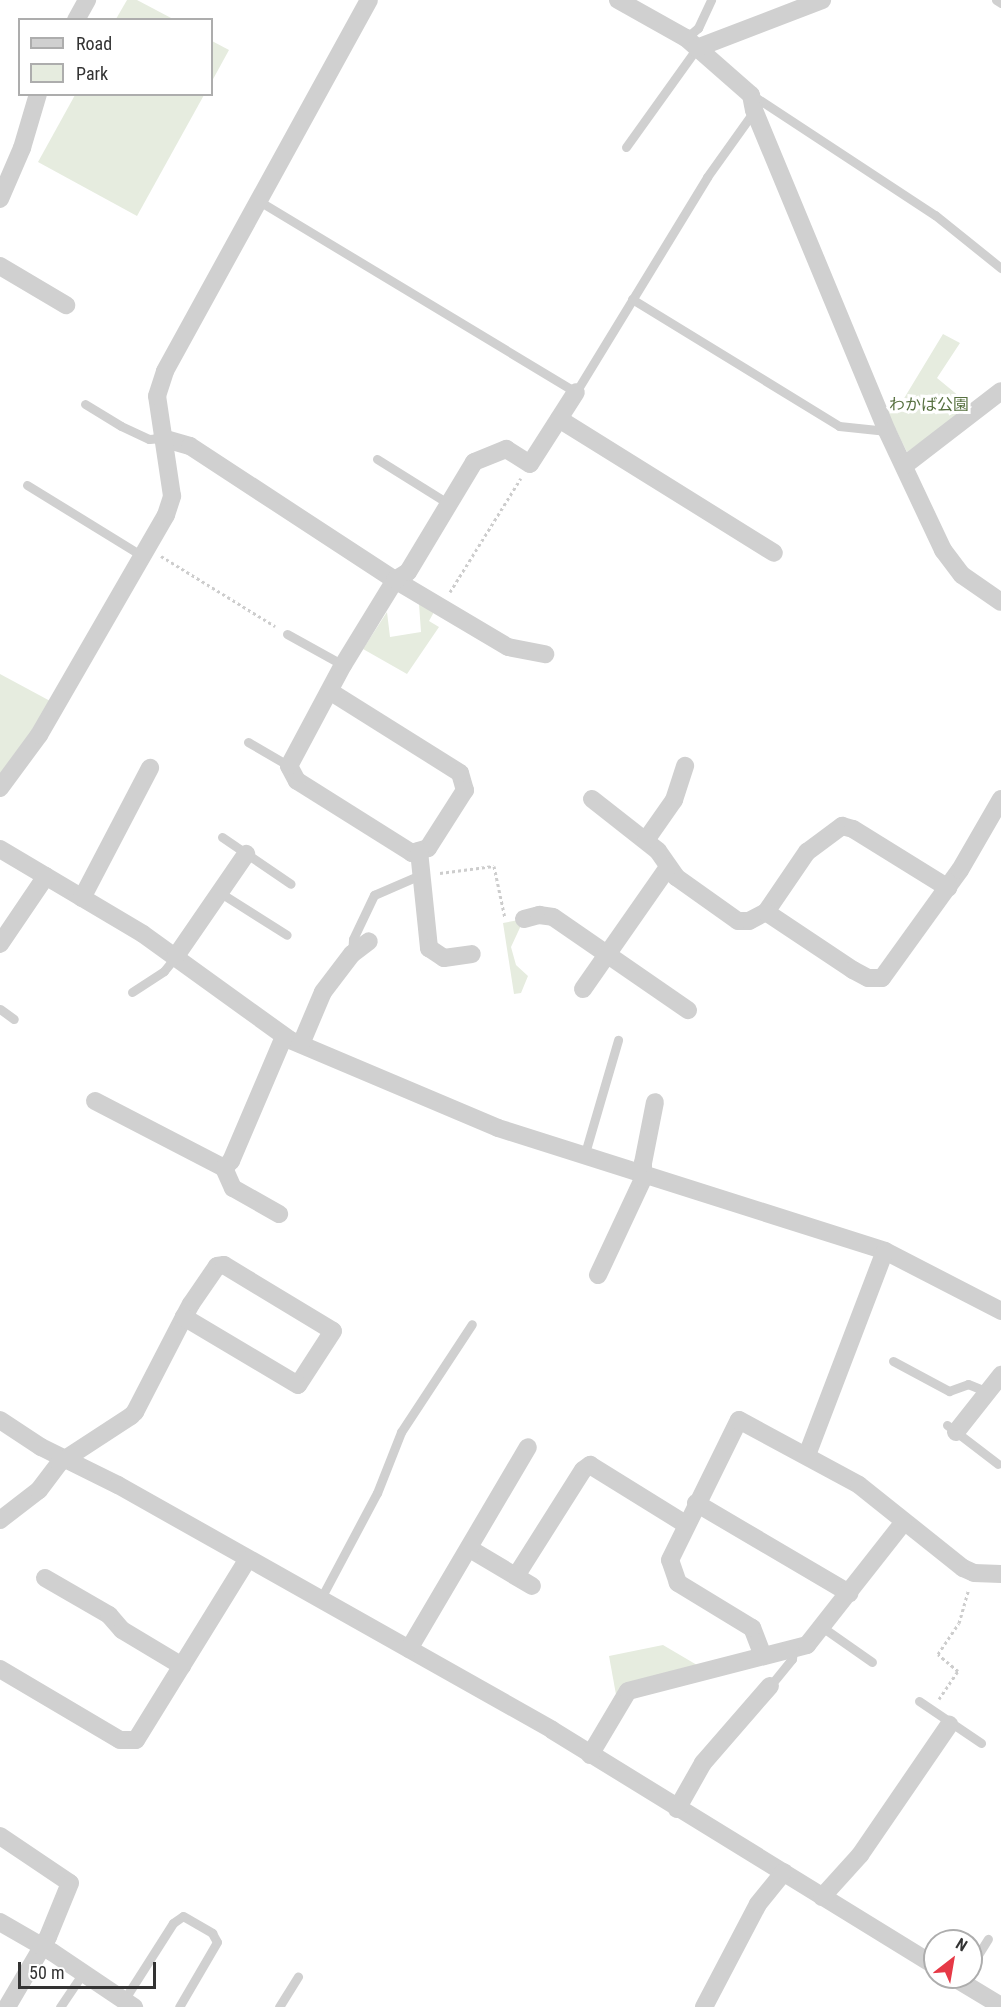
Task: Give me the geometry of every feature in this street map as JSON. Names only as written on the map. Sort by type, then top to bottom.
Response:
[{"type":"street","points":[[77,18],[87,0]]},
{"type":"street","points":[[0,788],[39,735],[144,551],[172,496],[157,396],[165,371],[369,0]]},
{"type":"street","points":[[618,0],[692,43],[753,102],[887,431],[950,561],[1001,602]]},
{"type":"street","points":[[692,43],[822,0]]},
{"type":"street","points":[[0,199],[19,157],[37,96]]},
{"type":"street","points":[[0,266],[66,305]]},
{"type":"street","points":[[905,465],[1001,391]]},
{"type":"street","points":[[331,692],[460,773],[465,790],[428,848],[412,852],[297,780],[289,766],[331,692],[343,665],[395,580],[408,572],[474,462],[490,453],[506,448],[530,464],[576,392]]},
{"type":"street","points":[[559,419],[774,553]]},
{"type":"street","points":[[162,438],[190,446],[395,580],[508,647],[545,654]]},
{"type":"street","points":[[646,840],[674,800],[685,766]]},
{"type":"street","points":[[82,898],[150,768]]},
{"type":"street","points":[[592,798],[646,840],[676,877],[738,921],[749,921],[766,912],[807,852],[842,826],[853,829],[948,888]]},
{"type":"street","points":[[766,912],[853,970],[868,978],[882,978],[948,888],[1001,799]]},
{"type":"street","points":[[0,849],[176,956],[293,1041],[498,1128],[585,1153],[643,1177],[837,1233],[885,1251],[1001,1311]]},
{"type":"street","points":[[419,851],[429,948],[444,958],[472,954]]},
{"type":"street","points":[[176,956],[246,854]]},
{"type":"street","points":[[584,989],[668,867]]},
{"type":"street","points":[[0,944],[46,876]]},
{"type":"street","points":[[524,919],[539,915],[553,917],[688,1010]]},
{"type":"street","points":[[224,1168],[231,1161],[293,1041],[316,1003],[352,954],[369,941]]},
{"type":"street","points":[[95,1101],[224,1168],[233,1188],[279,1214]]},
{"type":"street","points":[[598,1275],[643,1177],[655,1102]]},
{"type":"street","points":[[807,1455],[885,1251]]},
{"type":"street","points":[[0,1520],[39,1490],[59,1463],[68,1460],[131,1416],[184,1317],[217,1266],[224,1265],[333,1331],[298,1385],[184,1317]]},
{"type":"street","points":[[952,1429],[1001,1375]]},
{"type":"street","points":[[0,1420],[410,1649],[784,1872],[923,1959]]},
{"type":"street","points":[[763,1656],[752,1628],[674,1578],[670,1554],[739,1420],[859,1485],[903,1523],[974,1573],[1001,1574]]},
{"type":"street","points":[[410,1649],[528,1447]]},
{"type":"street","points":[[516,1576],[583,1470],[590,1465],[685,1524]]},
{"type":"street","points":[[696,1503],[849,1593]]},
{"type":"street","points":[[590,1755],[628,1691],[763,1656],[793,1651],[807,1645],[903,1523]]},
{"type":"street","points":[[470,1549],[532,1586]]},
{"type":"street","points":[[0,1669],[120,1740],[131,1742],[140,1737],[247,1560]]},
{"type":"street","points":[[45,1578],[109,1615],[122,1630],[182,1666]]},
{"type":"street","points":[[677,1809],[703,1762],[770,1686]]},
{"type":"street","points":[[822,1897],[860,1855],[949,1725]]},
{"type":"street","points":[[0,1836],[69,1880],[68,1894],[42,1946],[7,2007]]},
{"type":"street","points":[[704,2007],[758,1904],[784,1872]]},
{"type":"street","points":[[0,1922],[42,1946],[129,2004]]},
{"type":"street","points":[[976,1989],[1001,2006]]},
{"type":"lane","points":[[626,147],[692,43],[711,0]]},
{"type":"lane","points":[[996,0],[1001,3]]},
{"type":"lane","points":[[259,201],[576,392],[753,102],[935,215],[1001,268]]},
{"type":"lane","points":[[632,299],[839,426],[887,431]]},
{"type":"lane","points":[[85,404],[120,426],[149,439],[162,438]]},
{"type":"lane","points":[[377,459],[449,504]]},
{"type":"lane","points":[[27,485],[144,551]]},
{"type":"lane","points":[[287,634],[343,665]]},
{"type":"lane","points":[[248,742],[289,766]]},
{"type":"lane","points":[[222,837],[291,884]]},
{"type":"lane","points":[[352,954],[353,939],[374,895],[420,875]]},
{"type":"lane","points":[[219,892],[287,935]]},
{"type":"lane","points":[[132,992],[164,971],[176,956]]},
{"type":"lane","points":[[0,1009],[14,1019]]},
{"type":"lane","points":[[585,1153],[618,1040]]},
{"type":"lane","points":[[320,1600],[377,1493],[401,1432],[472,1323]]},
{"type":"lane","points":[[893,1361],[949,1390],[968,1384],[988,1392]]},
{"type":"lane","points":[[952,1429],[998,1464]]},
{"type":"lane","points":[[822,1627],[872,1662]]},
{"type":"lane","points":[[770,1686],[792,1659],[793,1651]]},
{"type":"lane","points":[[919,1701],[949,1725],[981,1743]]},
{"type":"lane","points":[[129,2004],[177,1917],[183,1916],[212,1933],[217,1942],[179,2007]]},
{"type":"lane","points":[[983,1947],[988,1939]]},
{"type":"lane","points":[[60,2007],[83,1973]]},
{"type":"lane","points":[[279,2007],[297,1976]]},
{"type":"path","points":[[440,607],[530,464]]},
{"type":"path","points":[[144,551],[287,634]]},
{"type":"path","points":[[420,875],[494,866],[506,923]]},
{"type":"path","points":[[931,1711],[958,1671],[938,1654],[959,1623],[974,1573]]},
{"type":"green space","points":[[127,0],[137,0],[171,18],[117,18]]},
{"type":"green space","points":[[213,42],[229,50],[213,79]]},
{"type":"green space","points":[[74,96],[203,96],[137,216],[38,162]]},
{"type":"green space","name":"わかば公園","points":[[943,334],[960,343],[937,378],[971,406],[907,452],[886,410],[900,405]]},
{"type":"green space","points":[[419,604],[434,612],[429,621],[439,627],[407,674],[363,649],[387,612],[390,637],[421,632]]},
{"type":"green space","points":[[0,674],[52,702],[0,779]]},
{"type":"green space","points":[[524,919],[511,947],[516,965],[528,976],[521,993],[514,994],[503,923]]},
{"type":"green space","points":[[663,1645],[697,1665],[617,1700],[609,1656]]}]
